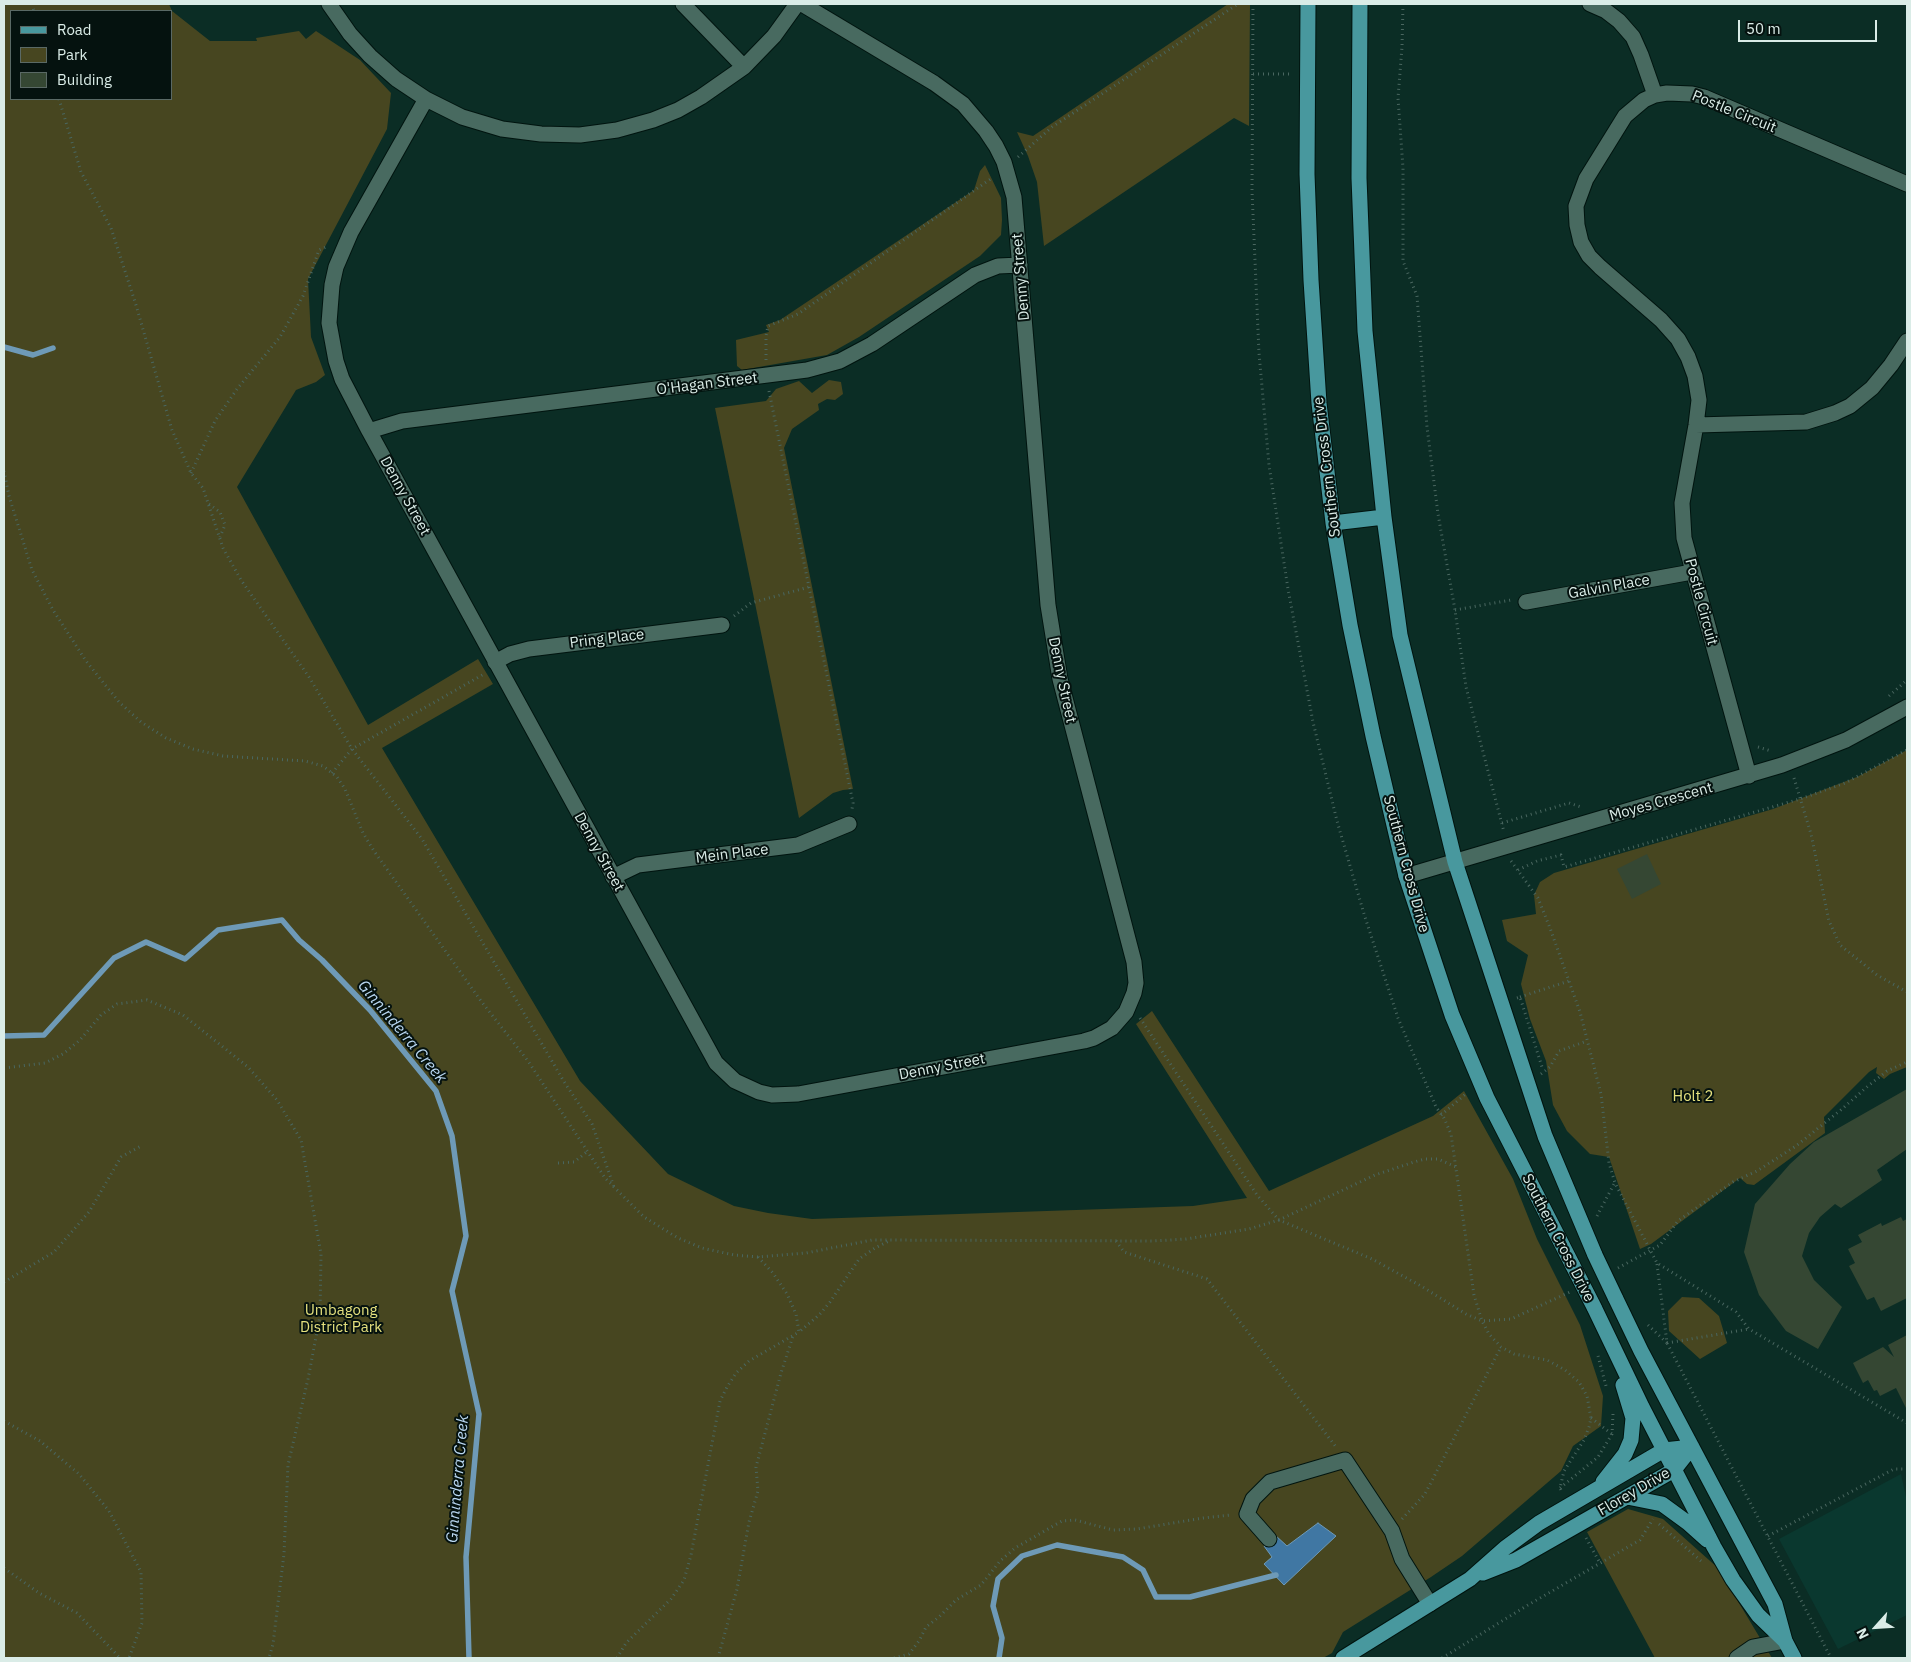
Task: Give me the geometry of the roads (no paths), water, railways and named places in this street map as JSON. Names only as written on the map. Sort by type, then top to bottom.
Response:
[{"type":"main road","name":"Southern Cross Drive","points":[[1308,4],[1307,174],[1311,280],[1319,403],[1333,524],[1350,625],[1373,736],[1406,876],[1452,1014],[1496,1115],[1714,1547],[1758,1615],[1785,1641]]},
{"type":"main road","name":"Southern Cross Drive","points":[[1360,4],[1359,178],[1365,331],[1384,517],[1400,635],[1455,862],[1545,1136],[1595,1255],[1692,1447],[1775,1604],[1785,1641],[1794,1658]]},
{"type":"main road","points":[[1333,524],[1384,517]]},
{"type":"main road","points":[[1594,1307],[1623,1384],[1633,1418],[1631,1440],[1625,1454],[1600,1488]]},
{"type":"main road","name":"Florey Drive","points":[[1343,1658],[1470,1579],[1505,1548],[1539,1523],[1664,1450],[1692,1447]]},
{"type":"main road","name":"Florey Drive","points":[[1470,1579],[1516,1560],[1674,1470],[1692,1447]]},
{"type":"main road","points":[[1627,1497],[1662,1504],[1688,1523],[1714,1547]]},
{"type":"street","points":[[329,4],[350,34],[370,56],[396,79],[426,99],[462,117],[502,129],[541,134],[580,135],[616,130],[653,120],[678,110],[723,83],[744,67],[774,36],[796,4]]},
{"type":"street","points":[[683,4],[744,67]]},
{"type":"street","name":"Denny Street","points":[[426,99],[351,232],[336,267],[332,285],[329,323],[336,361],[342,379],[369,431],[716,1063],[735,1081],[759,1092],[772,1095],[798,1094],[1084,1041],[1112,1028],[1126,1012],[1136,983],[1134,962],[1067,706],[1048,605],[1014,196],[1006,168],[996,146],[963,104],[934,82],[802,4]]},
{"type":"street","points":[[1590,4],[1606,11],[1619,21],[1632,37],[1641,54],[1655,95]]},
{"type":"street","name":"Postle Circuit","points":[[1749,776],[1684,538],[1682,503],[1699,400],[1695,376],[1688,357],[1678,339],[1661,320],[1590,256],[1581,242],[1576,225],[1576,206],[1583,186],[1617,126],[1634,107],[1655,95],[1680,92],[1704,97],[1907,184]]},
{"type":"street","name":"O'Hagan Street","points":[[369,431],[402,421],[807,370],[840,361],[872,344],[974,275],[998,266],[1020,264]]},
{"type":"street","points":[[1696,425],[1806,422],[1835,413],[1850,406],[1872,388],[1891,365],[1907,341]]},
{"type":"street","name":"Galvin Place","points":[[1526,602],[1692,572]]},
{"type":"street","name":"Pring Place","points":[[496,664],[510,654],[529,649],[722,625]]},
{"type":"street","name":"Moyes Crescent","points":[[1406,876],[1791,762],[1846,740],[1907,707]]},
{"type":"street","name":"Mein Place","points":[[613,877],[638,865],[798,845],[849,824]]},
{"type":"street","points":[[1269,1539],[1247,1514],[1253,1499],[1270,1482],[1345,1460],[1392,1531],[1402,1559],[1430,1604]]},
{"type":"street","points":[[1737,1658],[1753,1647],[1785,1641]]},
{"type":"waterway","points":[[4,347],[33,355],[53,348]]},
{"type":"waterway","name":"Ginninderra Creek","points":[[4,1036],[44,1035],[114,958],[146,942],[185,959],[218,930],[282,920],[299,940],[322,960],[370,1010],[436,1091],[452,1136],[466,1236],[452,1291],[479,1414],[466,1557],[469,1658]]},
{"type":"waterway","points":[[999,1658],[1002,1638],[993,1606],[998,1579],[1022,1556],[1057,1545],[1123,1557],[1143,1570],[1156,1597],[1190,1597],[1276,1575]]},
{"type":"park label","name":"Holt 2","points":[[1693,1097]]},
{"type":"park label","name":"Umbagong District Park","points":[[341,1320]]}]
